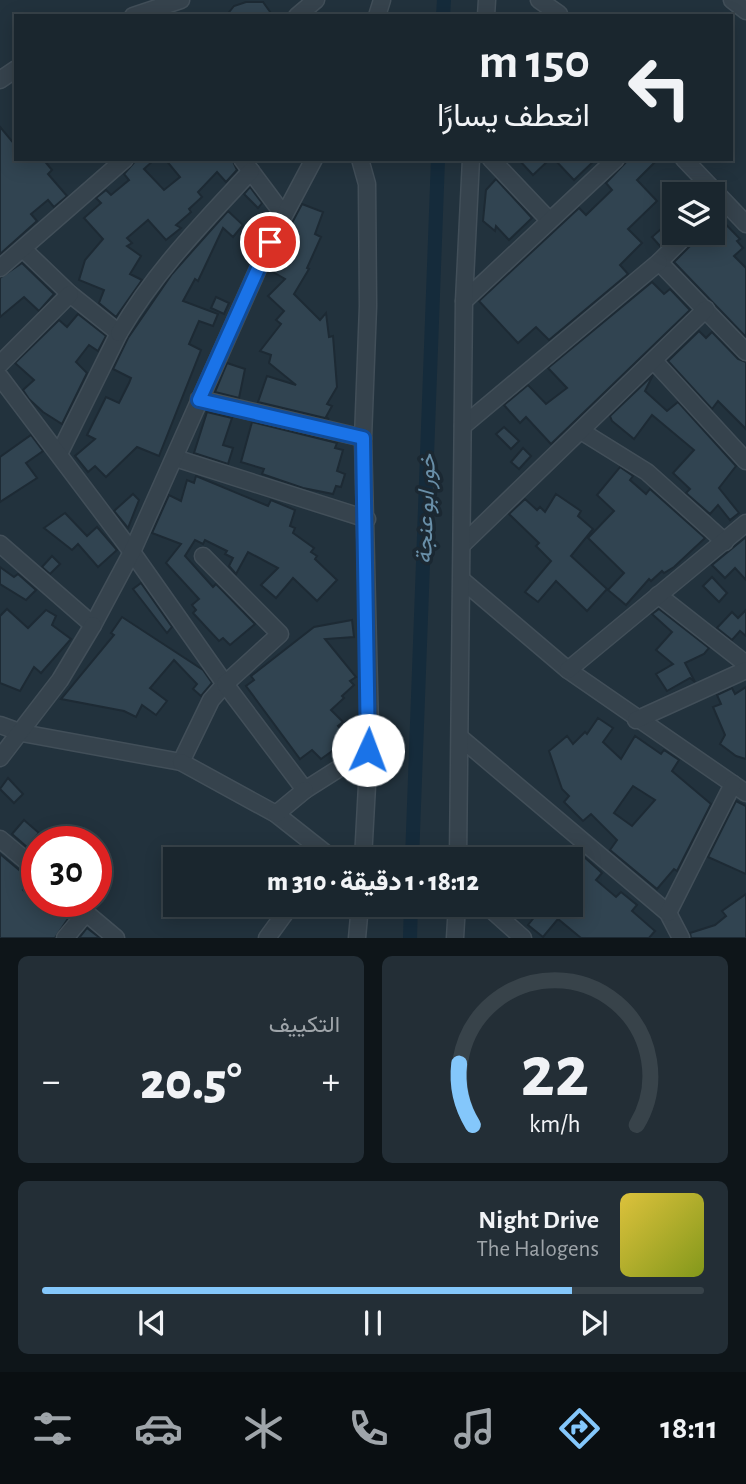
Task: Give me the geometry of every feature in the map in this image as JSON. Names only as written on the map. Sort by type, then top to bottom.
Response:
[{"type":"street","points":[[136,14],[154,4],[181,0]]},
{"type":"street","points":[[299,14],[316,0]]},
{"type":"street","points":[[539,0],[557,14]]},
{"type":"street","points":[[559,14],[570,0]]},
{"type":"street","points":[[732,0],[746,11]]},
{"type":"street","points":[[0,268],[123,161]]},
{"type":"street","points":[[0,758],[22,733],[60,680],[132,552],[283,214],[313,161]]},
{"type":"street","points":[[361,161],[368,184],[368,306],[363,438],[367,519],[368,750],[364,847]]},
{"type":"street","points":[[458,847],[462,739],[464,301],[471,161]]},
{"type":"street","points":[[493,161],[550,220]]},
{"type":"street","points":[[464,301],[614,161]]},
{"type":"street","points":[[685,161],[700,182]]},
{"type":"street","points":[[59,454],[119,333],[144,290],[246,165],[283,214]]},
{"type":"street","points":[[725,210],[746,224]]},
{"type":"street","points":[[463,426],[676,245]]},
{"type":"street","points":[[23,249],[70,294],[119,333]]},
{"type":"street","points":[[659,262],[746,352]]},
{"type":"street","points":[[0,364],[70,294]]},
{"type":"street","points":[[463,544],[706,309]]},
{"type":"street","points":[[654,361],[746,461]]},
{"type":"street","points":[[0,377],[132,552],[304,790]]},
{"type":"street","points":[[199,400],[363,438]]},
{"type":"street","points":[[581,431],[648,472],[724,542]]},
{"type":"street","points":[[175,458],[367,519]]},
{"type":"street","points":[[568,670],[746,523]]},
{"type":"street","points":[[3,551],[93,625]]},
{"type":"street","points":[[181,762],[211,700],[280,634],[203,556]]},
{"type":"street","points":[[462,580],[568,670],[739,788],[668,913]]},
{"type":"street","points":[[658,595],[746,664]]},
{"type":"street","points":[[636,719],[746,670]]},
{"type":"street","points":[[0,725],[22,733],[181,762],[276,814],[314,847]]},
{"type":"street","points":[[462,739],[668,913],[681,938]]},
{"type":"street","points":[[276,814],[304,790],[368,750]]},
{"type":"street","points":[[0,839],[21,857]]},
{"type":"street","points":[[65,938],[83,917]]},
{"type":"street","points":[[91,917],[116,938]]},
{"type":"street","points":[[267,938],[282,917]]},
{"type":"street","points":[[357,938],[359,917]]},
{"type":"street","points":[[455,938],[456,917]]},
{"type":"street","points":[[499,917],[523,938]]},
{"type":"building","points":[[246,2],[263,2],[272,14],[228,14],[234,6]]},
{"type":"building","points":[[0,127],[14,144],[14,161],[45,161],[52,170],[48,174],[67,196],[54,207],[48,200],[31,214],[37,221],[0,254]]},
{"type":"building","points":[[135,161],[153,161],[144,169],[164,190],[180,177],[167,161],[233,161],[237,170],[226,182],[217,172],[198,192],[202,197],[189,209],[191,212],[176,225],[181,228],[166,240],[148,220],[127,238],[132,243],[127,246],[141,256],[130,274],[142,280],[116,317],[99,303],[104,290],[79,280],[85,260],[103,239],[84,218],[101,203],[96,198],[106,190],[111,195],[129,180],[124,174]]},
{"type":"building","points":[[520,161],[548,161],[533,175]]},
{"type":"building","points":[[556,161],[594,161],[574,180]]},
{"type":"building","points":[[627,161],[656,161],[637,180],[657,201],[628,229],[642,243],[620,265],[628,274],[549,340],[536,327],[518,343],[479,301],[579,208],[586,215],[612,190],[606,183]]},
{"type":"building","points":[[496,179],[532,218],[509,240],[496,226],[495,231],[483,221],[486,190]]},
{"type":"building","points":[[250,187],[262,203],[258,208],[244,194]]},
{"type":"building","points":[[302,204],[323,212],[315,234],[321,237],[307,268],[309,269],[294,294],[320,320],[326,313],[329,337],[333,336],[337,387],[327,404],[332,406],[326,417],[329,419],[258,402],[267,376],[296,385],[269,363],[271,355],[260,351],[281,324],[276,320],[284,311],[268,296],[285,279],[273,272],[289,245],[282,242]]},
{"type":"building","points":[[228,211],[243,225],[233,237],[223,228],[198,281],[195,279],[183,301],[218,314],[213,326],[199,321],[189,344],[201,350],[159,456],[137,447],[106,477],[95,466],[88,472],[75,456],[95,439],[87,435],[106,397],[119,403],[129,383],[131,378],[113,369],[128,338],[172,274]]},
{"type":"building","points":[[725,223],[740,239],[737,241],[743,248],[734,256],[746,268],[746,337],[674,262],[691,245],[725,245]]},
{"type":"building","points":[[661,229],[662,244],[660,246],[652,237]]},
{"type":"building","points":[[22,263],[54,294],[39,311],[24,297],[0,317],[0,278]]},
{"type":"building","points":[[652,282],[664,294],[670,289],[690,310],[551,444],[526,417],[520,423],[504,405],[528,385],[546,404],[567,388],[548,368]]},
{"type":"building","points":[[216,297],[229,303],[224,314],[211,308]]},
{"type":"building","points":[[78,314],[106,336],[98,351],[89,345],[76,362],[87,373],[62,424],[29,399],[23,390],[34,380],[15,363],[59,320],[67,327]]},
{"type":"building","points":[[699,331],[706,338],[712,332],[738,359],[746,362],[746,429],[718,401],[712,409],[668,361]]},
{"type":"building","points":[[227,363],[245,369],[239,398],[215,392]]},
{"type":"building","points":[[653,375],[645,391],[667,411],[678,402],[736,466],[719,488],[739,513],[730,520],[718,505],[710,514],[686,493],[690,489],[673,473],[694,450],[652,415],[634,439],[612,421],[610,416]]},
{"type":"building","points":[[207,412],[232,418],[223,445],[233,448],[228,464],[194,453]]},
{"type":"building","points":[[252,422],[337,443],[335,448],[343,450],[337,471],[345,474],[341,487],[336,486],[333,494],[303,488],[262,474],[264,469],[241,462]]},
{"type":"building","points":[[504,427],[519,441],[511,449],[496,434]]},
{"type":"building","points":[[31,435],[43,451],[26,463],[37,478],[0,502],[0,457]]},
{"type":"building","points":[[523,448],[531,456],[519,469],[511,462]]},
{"type":"building","points":[[620,467],[633,476],[630,480],[646,494],[650,489],[705,538],[674,567],[664,573],[662,571],[651,581],[649,579],[626,605],[608,590],[624,573],[588,538],[614,511],[597,495]]},
{"type":"building","points":[[196,476],[268,506],[271,500],[295,510],[290,526],[295,528],[293,533],[314,548],[311,552],[317,556],[315,559],[337,580],[317,601],[293,578],[276,598],[261,585],[278,568],[248,552],[236,574],[229,566],[233,558],[225,554],[227,551],[205,540],[203,544],[195,540],[185,556],[213,587],[216,584],[255,624],[230,645],[223,638],[219,641],[193,613],[196,610],[192,605],[199,599],[166,563],[181,544],[152,533],[169,495],[181,501],[187,480],[194,483]]},
{"type":"building","points":[[133,494],[139,500],[128,528],[114,511]]},
{"type":"building","points":[[556,494],[581,511],[578,516],[593,529],[571,556],[607,589],[587,611],[556,581],[538,602],[525,592],[551,561],[536,546],[539,543],[509,514],[525,499],[537,510],[540,507],[545,512]]},
{"type":"building","points":[[65,513],[87,536],[97,527],[117,550],[98,567],[78,544],[72,550],[44,528]]},
{"type":"building","points":[[746,537],[746,580],[735,568],[725,578],[712,565]]},
{"type":"building","points":[[52,556],[60,564],[50,574],[42,567]]},
{"type":"building","points":[[0,567],[14,577],[18,574],[36,590],[26,600],[0,584]]},
{"type":"building","points":[[712,577],[727,593],[719,602],[703,586]]},
{"type":"building","points":[[141,583],[172,627],[167,633],[133,589]]},
{"type":"building","points":[[7,609],[28,628],[46,610],[56,616],[52,625],[71,639],[41,673],[34,667],[20,691],[0,683],[0,616]]},
{"type":"building","points":[[659,609],[709,648],[704,654],[685,663],[695,682],[690,678],[667,691],[656,674],[673,664],[656,650],[672,632],[652,614]]},
{"type":"building","points":[[746,610],[746,636],[740,631],[732,640],[717,628],[732,612],[738,618]]},
{"type":"building","points":[[122,617],[203,670],[212,683],[201,696],[193,689],[197,684],[174,660],[150,688],[167,701],[156,715],[142,705],[136,717],[124,711],[61,699],[114,635],[111,633]]},
{"type":"building","points":[[352,620],[354,637],[325,639],[356,677],[350,681],[354,685],[331,710],[343,722],[338,726],[349,739],[321,759],[312,750],[300,759],[246,686],[254,680],[251,676],[314,627]]},
{"type":"building","points":[[746,687],[746,759],[736,756],[720,744],[725,735],[713,707],[721,704],[717,695],[732,688],[735,694]]},
{"type":"building","points":[[598,718],[613,728],[603,742],[621,759],[635,736],[661,754],[664,750],[679,760],[672,771],[711,804],[677,871],[674,869],[657,889],[610,850],[617,840],[591,814],[583,821],[564,802],[569,796],[562,789],[549,751],[567,736],[573,744],[585,732],[587,734]],"holes":[[[633,786],[655,800],[632,826],[614,813]]]},
{"type":"building","points":[[8,778],[23,794],[14,803],[0,789]]},
{"type":"building","points":[[736,801],[746,806],[746,874],[708,857]]},
{"type":"building","points":[[24,820],[31,826],[21,826],[21,842],[12,834]]},
{"type":"building","points":[[0,854],[21,872],[21,917],[69,917],[55,938],[0,938]]},
{"type":"building","points":[[583,856],[602,873],[596,880],[616,897],[621,892],[637,905],[632,911],[655,931],[649,938],[581,938],[558,919],[543,937],[528,925],[534,917],[583,917]]},
{"type":"building","points":[[746,894],[746,938],[691,938],[690,933],[715,925],[726,916],[722,911]]},
{"type":"building","points":[[87,928],[100,938],[79,938]]},
{"type":"waterway","name":"خور ابو عنجة","points":[[443,14],[444,0]]},
{"type":"waterway","name":"خور ابو عنجة","points":[[412,847],[438,161]]},
{"type":"waterway","name":"خور ابو عنجة","points":[[410,938],[411,917]]},
{"type":"route","points":[[270,242],[199,400],[363,438],[367,519],[368,750]]}]
